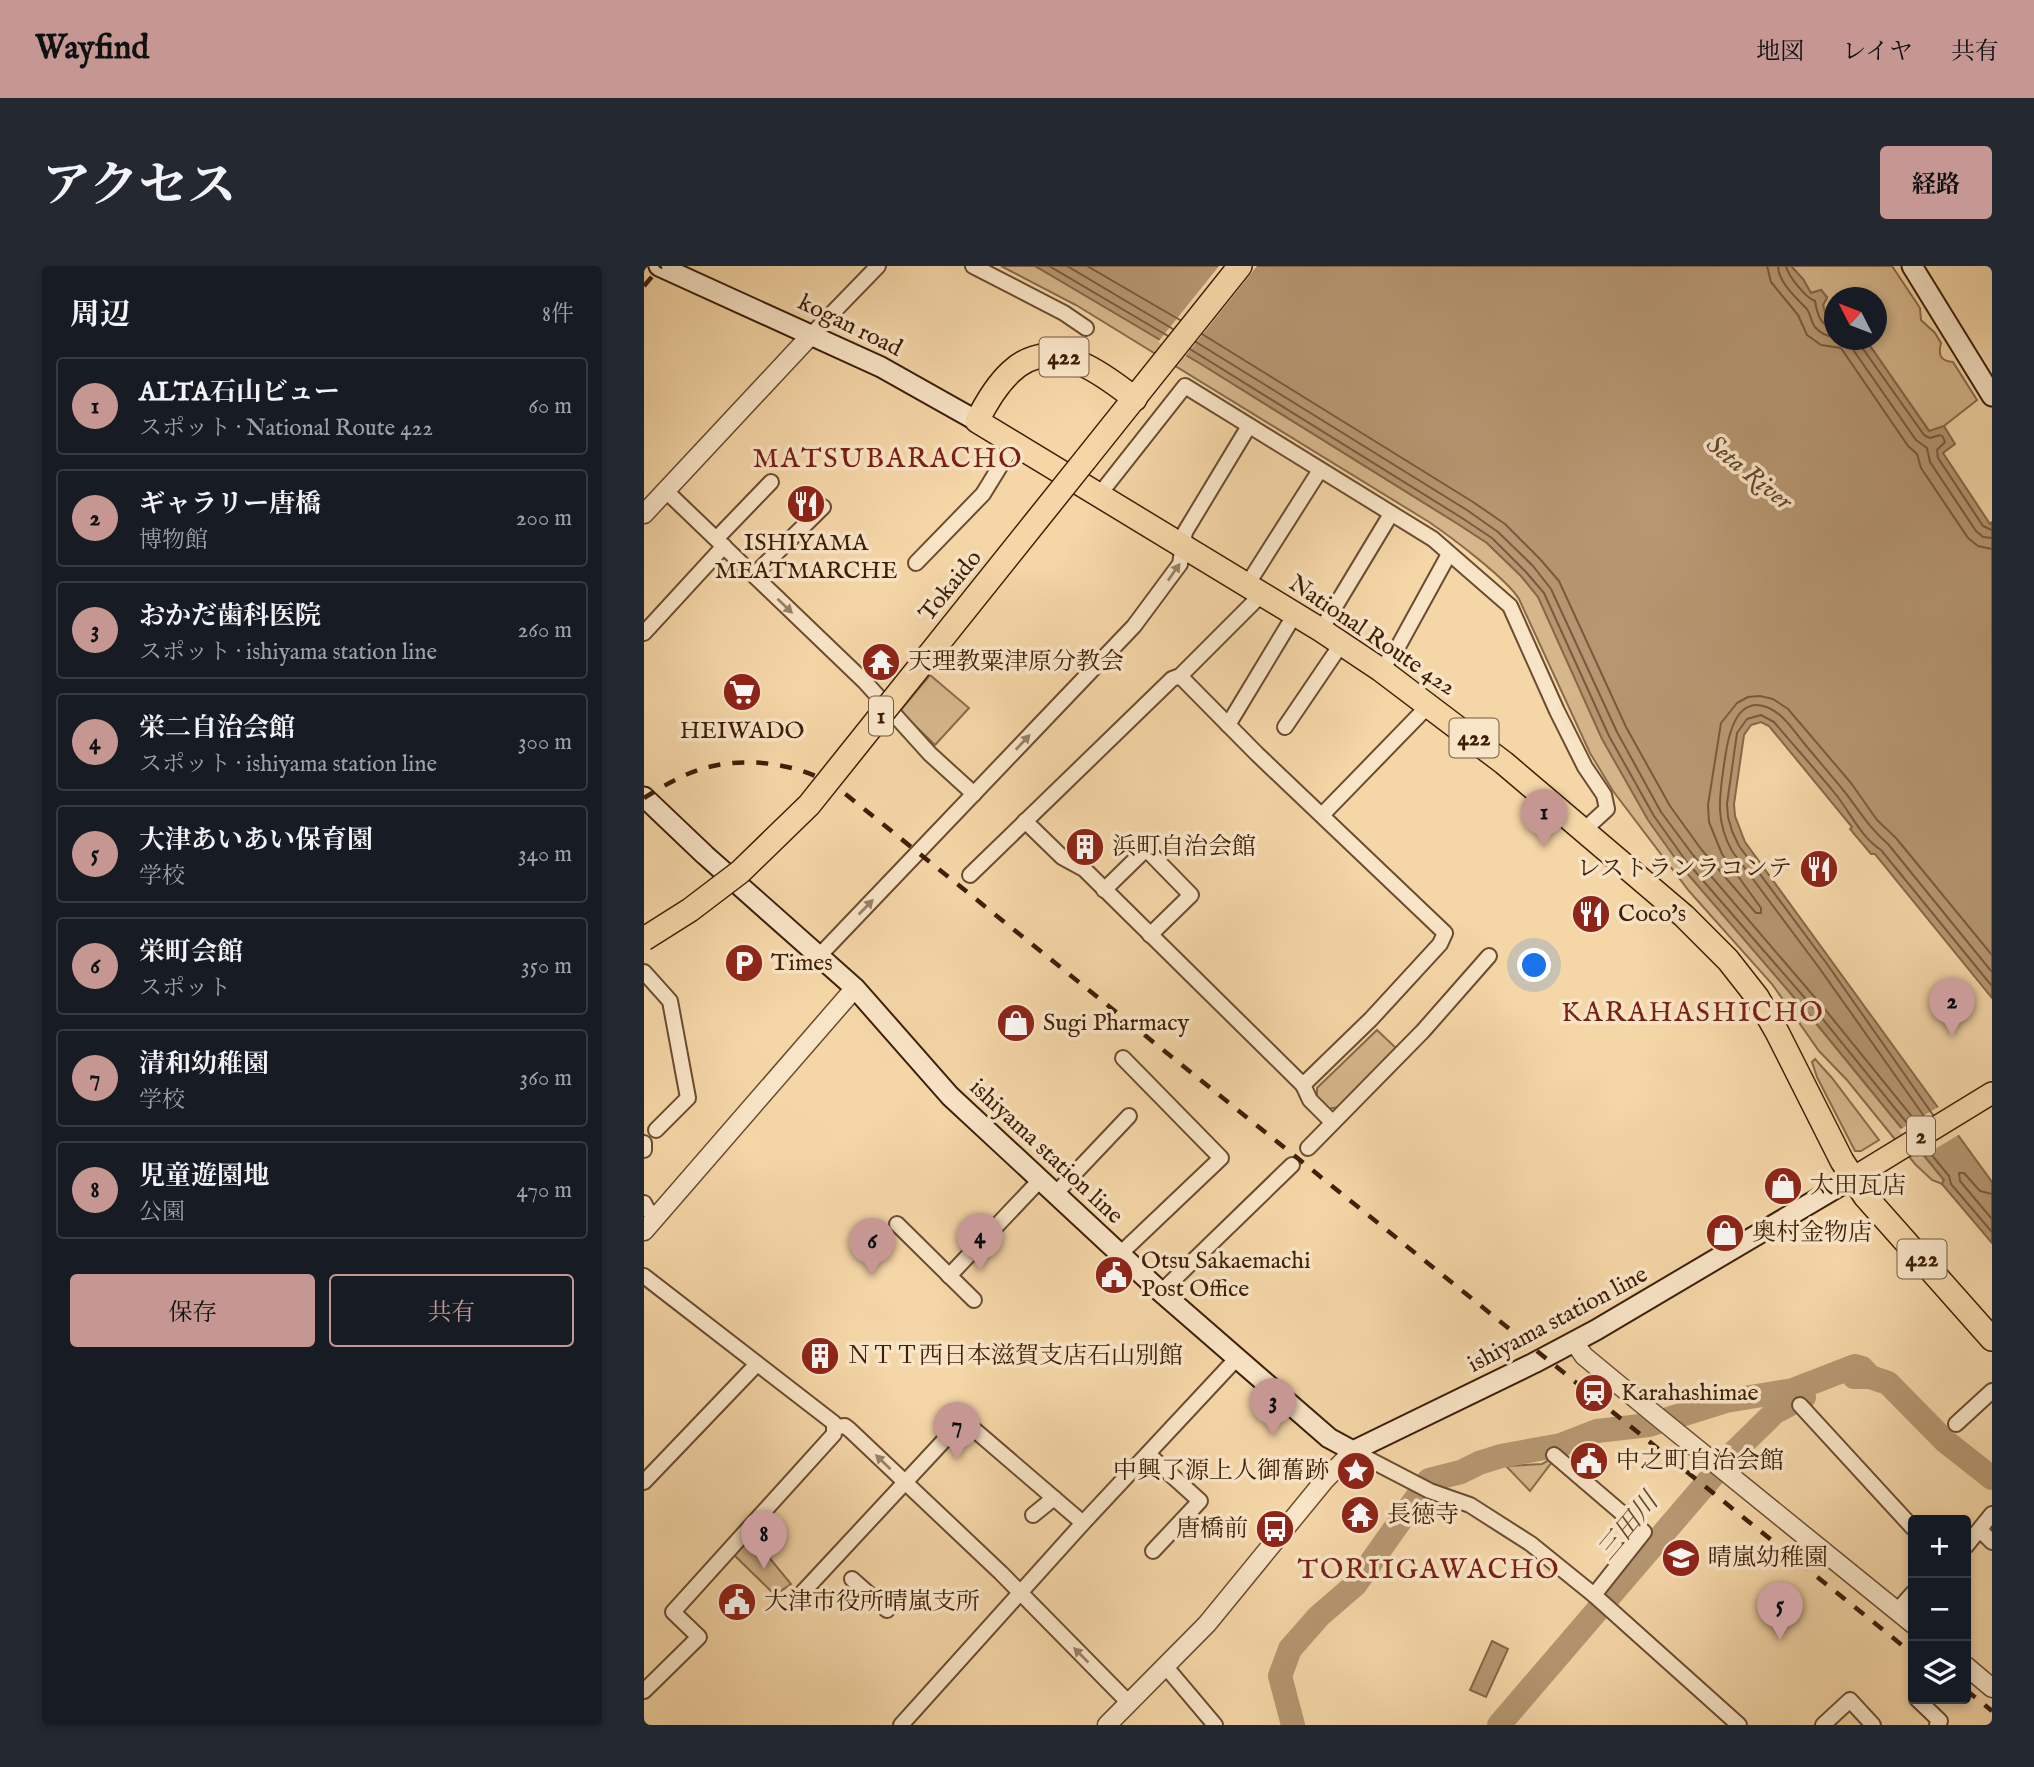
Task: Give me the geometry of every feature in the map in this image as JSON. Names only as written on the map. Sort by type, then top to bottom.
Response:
[{"type":"highway","name":"Tokaido","points":[[644,939],[690,910],[732,878],[764,851],[809,805],[1240,266]]},
{"type":"highway","name":"422","points":[[977,421],[986,403],[1020,363],[1047,354],[1062,356],[1087,366],[1135,399]]},
{"type":"highway","name":"National Route 422","points":[[977,421],[1015,442],[1078,469],[1099,495],[1255,589],[1381,670],[1496,756],[1684,916],[1743,978],[1777,1032],[1833,1146],[1853,1178],[1992,1339]]},
{"type":"main road","name":"kogan road","points":[[659,266],[881,366],[977,421]]},
{"type":"main road","points":[[1912,266],[1992,396]]},
{"type":"main road","name":"ishiyama station line","points":[[644,797],[855,988],[950,1096],[1161,1292],[1329,1438],[1353,1451],[1574,1342],[1636,1308],[1853,1178]]},
{"type":"main road","name":"2","points":[[1853,1178],[1992,1094]]},
{"type":"street","points":[[644,514],[878,266]]},
{"type":"street","points":[[972,266],[1064,313],[1086,328]]},
{"type":"street","points":[[1099,495],[1185,386],[1433,539],[1510,606],[1557,711],[1585,767],[1604,796],[1607,809],[1584,830]]},
{"type":"street","points":[[820,956],[1133,626],[1180,564],[1185,532],[1249,426]]},
{"type":"street","points":[[916,563],[983,494],[1015,442]]},
{"type":"street","points":[[644,939],[690,912],[795,821],[1078,469]]},
{"type":"street","points":[[970,875],[1172,679],[1180,676],[1255,589],[1320,470]]},
{"type":"street","points":[[644,632],[771,482]]},
{"type":"street","points":[[665,490],[888,706],[974,794]]},
{"type":"street","points":[[754,575],[823,507]]},
{"type":"street","points":[[1321,630],[1391,514]]},
{"type":"street","points":[[1381,670],[1399,645],[1449,554]]},
{"type":"street","points":[[1228,725],[1295,614]]},
{"type":"street","points":[[1285,727],[1342,643]]},
{"type":"street","points":[[1180,676],[1445,933],[1440,944],[1370,1019],[1303,1085]]},
{"type":"street","points":[[1322,815],[1429,705]]},
{"type":"street","points":[[1025,821],[1062,857],[1084,869],[1303,1085],[1310,1100],[1332,1122]]},
{"type":"street","points":[[1104,890],[1146,849],[1191,895],[1150,935]]},
{"type":"street","points":[[1308,1148],[1423,1031],[1489,956]]},
{"type":"street","points":[[644,972],[670,1001],[688,1098],[656,1130]]},
{"type":"street","points":[[648,1217],[855,988]]},
{"type":"street","points":[[1120,1254],[1222,1158],[1123,1058]]},
{"type":"street","points":[[1056,1193],[1129,1116]]},
{"type":"street","points":[[644,1143],[644,1150]]},
{"type":"street","points":[[1161,1292],[1292,1165]]},
{"type":"street","points":[[949,1276],[1041,1179]]},
{"type":"street","points":[[897,1224],[974,1300]]},
{"type":"street","points":[[644,1276],[836,1427],[827,1443],[673,1612],[699,1637],[644,1691]]},
{"type":"street","points":[[1574,1342],[1584,1356],[1908,1620]]},
{"type":"street","points":[[901,1725],[1083,1523],[1237,1358]]},
{"type":"street","points":[[644,1482],[757,1364]]},
{"type":"street","points":[[1956,1424],[1992,1391]]},
{"type":"street","points":[[1800,1405],[1908,1523]]},
{"type":"street","points":[[803,1592],[963,1420],[1083,1523]]},
{"type":"street","points":[[836,1427],[845,1426],[1129,1703]]},
{"type":"street","points":[[1107,1725],[1207,1624],[1324,1480],[1353,1451],[1424,1488],[1471,1505],[1531,1544],[1596,1597],[1739,1725]]},
{"type":"street","points":[[1148,1454],[1200,1501],[1153,1551]]},
{"type":"street","points":[[1555,1455],[1644,1532],[1596,1597]]},
{"type":"street","points":[[1033,1515],[1054,1498]]},
{"type":"street","points":[[1971,1540],[1992,1514]]},
{"type":"street","points":[[1980,1530],[1992,1542]]},
{"type":"street","points":[[852,1579],[887,1610]]},
{"type":"street","points":[[1897,1611],[1908,1599]]},
{"type":"street","points":[[1166,1667],[1215,1725]]},
{"type":"street","points":[[1971,1671],[1992,1688]]},
{"type":"street","points":[[1823,1725],[1850,1700],[1873,1725]]},
{"type":"street","points":[[1922,1704],[1940,1721],[1937,1725]]},
{"type":"shaded area","points":[[1001,266],[1035,266],[1201,364],[1487,543],[1521,576],[1538,596],[1571,668],[1680,865],[1811,1017],[1944,1180],[1942,1184],[1932,1180],[1915,1164],[1847,1080],[1819,1051],[1772,984],[1689,891],[1613,791],[1590,753],[1519,599],[1503,581],[1429,522],[1076,305]]},
{"type":"shaded area","points":[[1791,266],[1892,266],[1920,308],[1921,320],[1941,343],[1941,357],[1953,362],[1977,400],[1944,426],[1930,432],[1873,350],[1887,350],[1887,287],[1824,287],[1824,294],[1821,290],[1811,293]]},
{"type":"shaded area","points":[[930,675],[969,708],[935,745],[900,711]]},
{"type":"shaded area","points":[[1377,1030],[1398,1050],[1339,1107],[1327,1109],[1317,1100],[1317,1088]]},
{"type":"shaded area","points":[[1815,1059],[1879,1140],[1861,1151],[1855,1151],[1817,1077],[1812,1062]]},
{"type":"shaded area","points":[[1549,1460],[1552,1462],[1530,1491],[1506,1466],[1542,1464]]},
{"type":"shaded area","points":[[748,1538],[753,1538],[791,1584],[775,1595],[733,1554]]},
{"type":"water","name":"Seta River","points":[[1035,266],[1791,266],[1811,293],[1821,290],[1824,294],[1824,350],[1873,350],[1929,431],[1944,426],[1955,444],[1943,453],[1990,524],[1992,522],[1992,998],[1875,854],[1871,854],[1850,829],[1852,827],[1769,726],[1761,722],[1751,725],[1744,735],[1734,804],[1735,816],[1745,842],[1992,1182],[1992,1243],[1942,1184],[1944,1180],[1811,1017],[1680,865],[1648,820],[1602,739],[1538,597],[1521,576],[1487,543],[1201,364]]},
{"type":"water","points":[[1492,1641],[1508,1649],[1486,1697],[1470,1690]]},
{"type":"pier","points":[[1219,266],[1257,266],[1184,358],[1158,342]]},
{"type":"pier","points":[[1940,1106],[1960,1134],[1920,1158],[1899,1130]]},
{"type":"waterway","points":[[1293,1725],[1280,1676],[1290,1649],[1319,1616],[1355,1585],[1429,1480],[1461,1472],[1501,1456],[1561,1445],[1597,1431],[1649,1425],[1726,1401],[1793,1390],[1855,1366],[1862,1368],[1870,1377]]},
{"type":"waterway","name":"三田川","points":[[1854,1377],[1870,1377],[1888,1383],[1945,1441],[1992,1478]]},
{"type":"waterway","name":"三田川","points":[[1499,1725],[1728,1458],[1775,1412],[1804,1397]]},
{"type":"railway","points":[[644,286],[661,266]]},
{"type":"railway","points":[[644,798],[695,771],[745,762],[794,769],[838,788],[1908,1650]]},
{"type":"railway","points":[[1971,1694],[1992,1711]]},
{"type":"place","name":"ISHIYAMA MEATMARCHE","points":[[806,504]]},
{"type":"place","name":"天理教粟津原分教会","points":[[881,662]]},
{"type":"place","name":"HEIWADO","points":[[742,692]]},
{"type":"place","name":"浜町自治会館","points":[[1085,847]]},
{"type":"place","name":"ALTA石山ビュー","points":[[1544,847]]},
{"type":"place","name":"レストランラコンテ","points":[[1819,869]]},
{"type":"place","name":"Coco's","points":[[1591,914]]},
{"type":"place","name":"Times","points":[[744,963]]},
{"type":"place","name":"Sugi Pharmacy","points":[[1016,1023]]},
{"type":"place","name":"ギャラリー唐橋","points":[[1952,1036]]},
{"type":"place","name":"太田瓦店","points":[[1783,1186]]},
{"type":"place","name":"奥村金物店","points":[[1725,1233]]},
{"type":"place","name":"栄二自治会館","points":[[980,1271]]},
{"type":"place","name":"Otsu Sakaemachi Post Office","points":[[1114,1275]]},
{"type":"place","name":"栄町会館","points":[[872,1276]]},
{"type":"place","name":"ＮＴＴ西日本滋賀支店石山別館","points":[[820,1356]]},
{"type":"place","name":"Karahashimae","points":[[1594,1393]]},
{"type":"place","name":"おかだ歯科医院","points":[[1273,1436]]},
{"type":"place","name":"清和幼稚園","points":[[957,1460]]},
{"type":"place","name":"中之町自治会館","points":[[1589,1461]]},
{"type":"place","name":"中興了源上人御𦾔跡","points":[[1356,1471]]},
{"type":"place","name":"長徳寺","points":[[1360,1515]]},
{"type":"place","name":"唐橋前","points":[[1275,1529]]},
{"type":"place","name":"晴嵐幼稚園","points":[[1681,1558]]},
{"type":"place","name":"児童遊園地","points":[[764,1569]]},
{"type":"place","name":"大津市役所晴嵐支所","points":[[737,1602]]},
{"type":"place","name":"大津あいあい保育園","points":[[1780,1640]]},
{"type":"district","name":"MATSUBARACHO","points":[[888,459]]},
{"type":"district","name":"KARAHASHICHO","points":[[1693,1013]]},
{"type":"district","name":"TORIIGAWACHO","points":[[1429,1570]]}]
